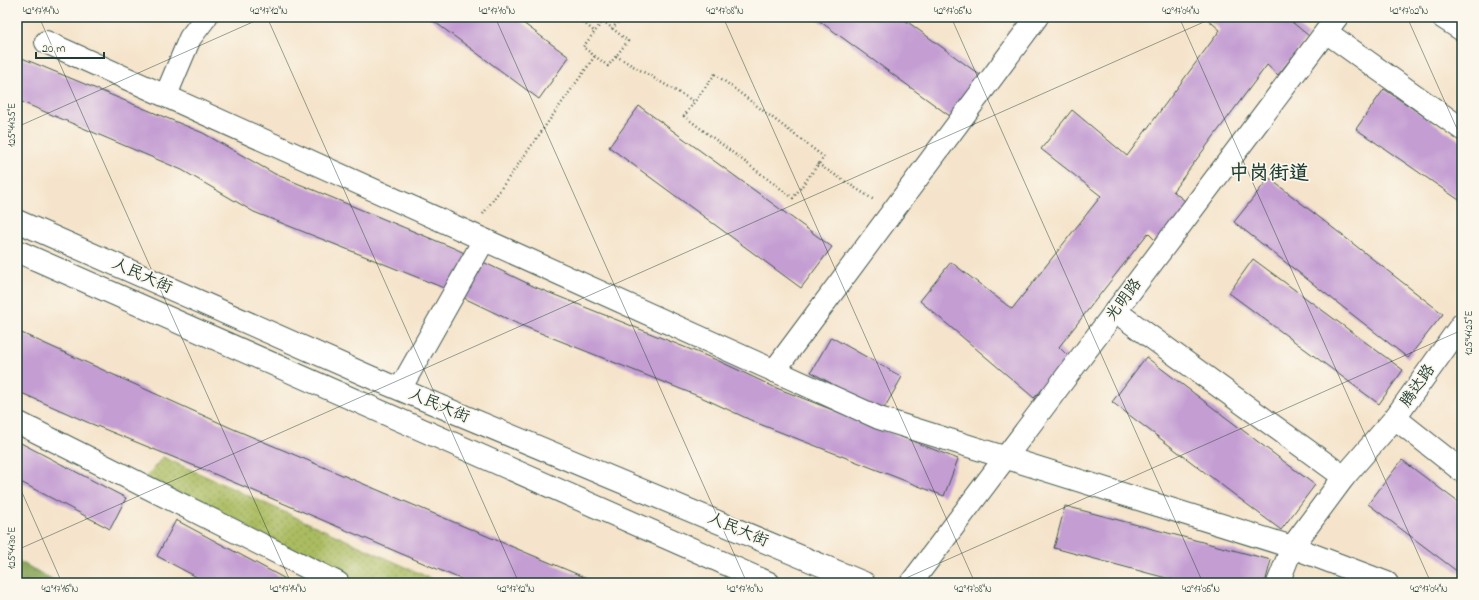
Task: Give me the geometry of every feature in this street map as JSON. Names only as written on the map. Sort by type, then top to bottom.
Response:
[{"type":"street","points":[[166,95],[190,38],[206,17]]},
{"type":"street","points":[[774,371],[1037,17]]},
{"type":"street","points":[[1442,17],[1462,30]]},
{"type":"street","points":[[1332,24],[1462,129]]},
{"type":"street","name":"光明路","points":[[910,583],[1332,24]]},
{"type":"street","points":[[46,42],[879,418],[1292,547],[1387,583]]},
{"type":"street","name":"人民大街","points":[[17,221],[400,389],[864,583]]},
{"type":"street","points":[[400,389],[477,236]]},
{"type":"street","name":"人民大街","points":[[17,251],[769,583]]},
{"type":"street","points":[[1115,311],[1344,477]]},
{"type":"street","name":"腾达路","points":[[1462,324],[1395,418],[1462,471]]},
{"type":"street","points":[[1278,583],[1292,547],[1344,477],[1395,418]]},
{"type":"street","points":[[17,422],[338,583]]},
{"type":"path","points":[[577,17],[595,32]]},
{"type":"path","points":[[612,29],[622,17]]},
{"type":"path","points":[[603,21],[628,41],[608,66],[583,47],[595,32],[603,21]]},
{"type":"path","points":[[477,236],[595,56]]},
{"type":"path","points":[[616,56],[695,102]]},
{"type":"path","points":[[715,74],[824,157],[818,164],[793,198],[684,116],[715,74]]},
{"type":"path","points":[[818,164],[892,212]]},
{"type":"green space","points":[[163,457],[441,583],[355,583],[146,477]]},
{"type":"green space","points":[[17,560],[59,583],[17,583]]},
{"type":"building","points":[[428,17],[515,17],[569,57],[539,99]]},
{"type":"building","points":[[814,17],[901,17],[988,81],[958,122]]},
{"type":"building","points":[[1205,17],[1296,17],[1292,22],[1309,36],[1278,75],[1267,65],[1173,191],[1192,207],[1161,246],[1148,233],[1059,347],[1071,359],[1034,398],[920,301],[951,262],[1012,309],[1101,196],[1041,149],[1072,110],[1127,156],[1220,30]]},
{"type":"building","points":[[17,56],[203,133],[275,174],[456,249],[535,287],[719,361],[774,387],[958,459],[944,496],[757,423],[703,398],[518,324],[439,286],[254,212],[182,170],[17,100]]},
{"type":"building","points":[[1384,89],[1462,142],[1462,202],[1356,129]]},
{"type":"building","points":[[639,106],[832,247],[801,288],[609,147]]},
{"type":"building","points":[[1269,178],[1443,314],[1408,358],[1234,222]]},
{"type":"building","points":[[1253,259],[1403,370],[1379,404],[1229,293]]},
{"type":"building","points":[[17,331],[231,428],[598,583],[470,583],[212,473],[87,422],[17,391]]},
{"type":"building","points":[[831,337],[902,377],[882,412],[811,372]]},
{"type":"building","points":[[1146,357],[1315,485],[1281,530],[1112,402]]},
{"type":"building","points":[[17,441],[126,498],[110,529],[17,480]]},
{"type":"building","points":[[1402,460],[1462,505],[1462,575],[1368,504]]},
{"type":"building","points":[[1065,506],[1271,560],[1265,583],[1185,583],[1054,548]]},
{"type":"building","points":[[176,520],[293,583],[208,583],[157,556]]},
{"type":"district","name":"中岗街道","points":[[1269,174]]}]
